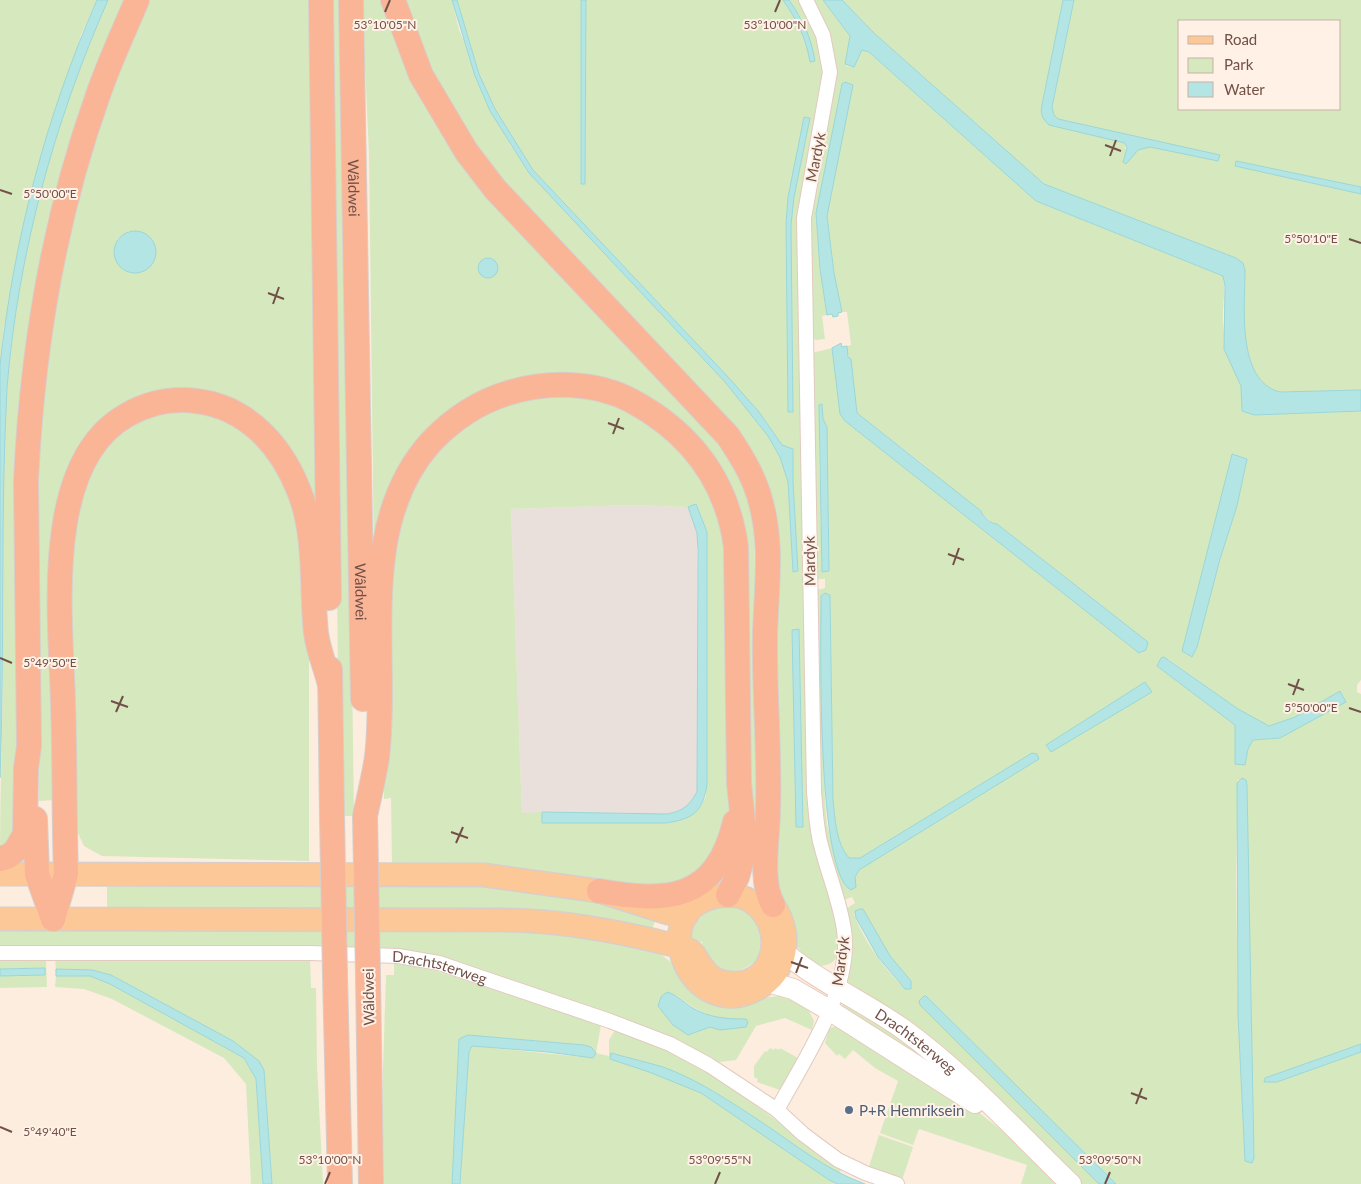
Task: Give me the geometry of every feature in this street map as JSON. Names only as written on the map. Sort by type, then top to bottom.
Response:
[{"type":"highway","points":[[0,859],[9,856],[16,850],[25,834],[26,768],[29,746],[26,481],[28,436],[44,314],[59,230],[78,158],[98,94],[137,0]]},
{"type":"highway","points":[[320,0],[332,817],[340,1184]]},
{"type":"highway","name":"Wâldwei","points":[[350,0],[371,1184]]},
{"type":"highway","points":[[392,0],[421,74],[466,151],[495,189],[554,254],[728,436],[744,460],[755,483],[763,514],[768,580],[765,636],[769,800],[765,858],[758,870],[755,881],[756,899],[767,907]]},
{"type":"highway","points":[[365,816],[377,757],[382,566],[388,528],[398,494],[422,453],[457,418],[497,396],[522,388],[547,385],[572,385],[601,390],[627,398],[652,412],[677,430],[696,451],[714,479],[730,517],[736,547],[739,783],[744,832],[742,859],[737,877],[728,895]]},
{"type":"highway","points":[[53,919],[66,874],[60,591],[66,514],[73,481],[86,453],[106,430],[121,418],[137,409],[162,402],[181,400],[205,402],[244,418],[267,436],[279,451],[300,492],[307,525],[316,635],[330,685]]},
{"type":"highway","points":[[29,746],[34,769],[37,874],[53,919]]},
{"type":"highway","points":[[599,891],[638,898],[670,896],[691,888],[707,877],[721,862],[731,840],[736,819],[739,783]]},
{"type":"main road","points":[[0,874],[449,874],[516,878],[599,891],[668,912],[687,915]]},
{"type":"main road","points":[[728,895],[742,897],[767,907],[779,949],[777,971],[768,982],[756,990],[741,995],[715,992],[705,988],[692,976],[684,963],[679,947],[681,930],[687,915],[696,906],[709,898],[728,895]]},
{"type":"main road","points":[[0,919],[536,920],[609,929],[679,947],[693,953],[699,965],[710,976],[732,984],[753,978],[764,969],[772,955],[779,949]]},
{"type":"main road","name":"Drachtsterweg","points":[[779,949],[802,966],[872,1008],[921,1043],[1001,1112],[1071,1184]]},
{"type":"main road","name":"Drachtsterweg","points":[[768,982],[793,989],[829,1010],[951,1087],[1032,1146]]},
{"type":"street","name":"Mardyk","points":[[777,1110],[829,1010],[838,987],[844,955],[844,932],[839,906],[821,847],[814,792],[804,251],[807,196],[830,72],[823,35],[806,0]]},
{"type":"street","name":"Drachtsterweg","points":[[0,953],[204,952],[398,956],[439,963],[616,1023],[670,1044],[738,1083],[777,1110]]},
{"type":"street","points":[[777,1110],[803,1134],[838,1160],[865,1173],[897,1184]]},
{"type":"shaded area","points":[[632,505],[688,507],[697,533],[697,792],[687,808],[667,814],[522,813],[511,509]]},
{"type":"green space","points":[[0,0],[97,0],[81,35],[4,326],[0,364]]},
{"type":"green space","points":[[108,0],[123,0],[83,99],[61,172],[48,219],[30,322],[21,818],[17,833],[0,850],[4,451],[13,329],[28,244],[49,161],[76,80]]},
{"type":"green space","points":[[144,0],[309,0],[317,526],[305,491],[210,397],[89,435],[79,448],[65,476],[53,520],[50,552],[56,800],[39,801],[34,513],[39,403],[73,197]],"holes":[[[129,231],[156,250],[152,264],[140,272],[117,239]]]},
{"type":"green space","points":[[329,0],[340,0],[346,227],[354,816],[340,816]]},
{"type":"green space","points":[[362,0],[387,0],[427,95],[724,444],[750,498],[754,528],[761,815],[754,868],[746,864],[743,563],[682,428],[555,379],[433,431],[374,567],[369,154]]},
{"type":"green space","points":[[399,0],[452,0],[459,30],[511,146],[725,382],[768,436],[780,457],[788,482],[793,572],[798,571],[793,450],[782,445],[759,412],[729,378],[533,170],[495,109],[479,74],[457,0],[581,0],[581,184],[585,184],[586,0],[783,0],[800,30],[811,62],[804,22],[789,0],[801,0],[815,22],[825,73],[803,195],[810,792],[840,932],[839,952],[831,963],[816,965],[808,960],[800,951],[776,894],[758,481],[499,185],[447,108]],"holes":[[[805,117],[809,118],[794,197],[791,225],[788,412],[786,224],[788,197]],[[799,630],[803,827],[796,827]]]},
{"type":"green space","points":[[810,0],[823,0],[850,36],[846,66],[854,67],[862,50],[869,52],[1036,201],[1223,276],[1223,323],[1227,347],[1254,415],[1361,411],[1361,680],[1357,685],[1357,692],[1361,694],[1361,1044],[1265,1078],[1264,1082],[1277,1082],[1361,1052],[1361,1184],[1116,1184],[924,996],[919,1001],[920,1005],[1099,1184],[1082,1184],[1020,1123],[846,983],[846,909],[855,903],[852,897],[844,900],[820,827],[817,590],[825,588],[825,579],[815,579],[812,353],[832,348],[840,414],[845,421],[1139,653],[1142,653],[1148,642],[997,524],[994,524],[924,465],[857,413],[847,346],[851,345],[847,312],[842,312],[834,273],[827,216],[852,85],[845,82],[842,84],[816,213],[820,269],[827,315],[822,316],[825,339],[816,340],[809,336],[808,218],[837,65],[832,62]],"holes":[[[822,404],[823,419],[827,427],[829,571],[822,572],[819,443]],[[1232,455],[1246,459],[1237,506],[1220,559],[1197,647],[1192,657],[1183,651]],[[830,595],[833,800],[841,846],[849,858],[860,858],[1032,753],[1039,758],[859,870],[855,877],[856,887],[833,848],[827,824],[821,596]],[[1168,659],[1238,709],[1269,726],[1295,717],[1340,691],[1344,697],[1280,738],[1253,740],[1248,749],[1245,765],[1235,725],[1157,666]],[[1145,682],[1152,692],[1097,724],[1047,748],[1046,745]],[[1238,780],[1246,780],[1252,1163],[1245,1161],[1238,1015],[1236,873]],[[863,909],[890,956],[911,981],[905,989],[875,954],[854,914]]]},
{"type":"green space","points":[[842,0],[1063,0],[1041,115],[1125,143],[1126,152],[1150,147],[1218,161],[1220,155],[1058,119],[1054,115],[1052,107],[1074,0],[1361,0],[1361,187],[1236,161],[1235,165],[1361,194],[1361,390],[1280,392],[1266,385],[1256,373],[1249,358],[1244,322],[1245,270],[1243,263],[1236,258],[1044,184],[875,34]]},
{"type":"green space","points":[[525,395],[600,397],[649,419],[702,471],[727,533],[729,827],[716,860],[674,889],[392,865],[391,798],[384,799],[382,720],[385,586],[406,489],[462,422]],"holes":[[[632,505],[688,507],[696,505],[707,532],[706,796],[703,802],[690,816],[666,823],[542,823],[542,812],[522,813],[511,509]]]},
{"type":"green space","points":[[181,406],[245,424],[290,484],[309,602],[309,861],[102,856],[84,846],[75,827],[68,556],[86,469],[134,419]]},
{"type":"green space","points":[[107,882],[494,884],[559,892],[657,915],[652,930],[107,911]]},
{"type":"green space","points":[[730,906],[742,910],[752,918],[758,925],[764,939],[762,952],[754,962],[743,969],[730,971],[718,968],[708,959],[702,942],[690,940],[695,925],[703,915],[715,909]]},
{"type":"green space","points":[[0,928],[397,928],[565,932],[653,948],[677,967],[754,999],[779,996],[806,1005],[814,1021],[812,1030],[785,1018],[756,1026],[736,1060],[719,1062],[672,1038],[619,1017],[439,958],[396,948],[0,947]],"holes":[[[676,995],[710,1015],[746,1027],[720,1030],[710,1027],[688,1035]]]},
{"type":"green space","points":[[0,959],[46,960],[47,987],[0,988],[0,976],[45,975],[45,968],[0,969]]},
{"type":"green space","points":[[55,959],[310,959],[311,988],[316,988],[317,1066],[323,1184],[272,1184],[264,1070],[233,1041],[111,975],[92,970],[56,969]]},
{"type":"green space","points":[[394,963],[437,971],[601,1025],[596,1053],[609,1056],[609,1040],[615,1030],[667,1049],[707,1069],[842,1169],[838,1174],[732,1102],[687,1077],[658,1066],[612,1053],[610,1059],[701,1093],[838,1184],[460,1184],[469,1052],[472,1046],[593,1058],[591,1047],[584,1045],[468,1035],[459,1039],[452,1184],[383,1184],[382,1100],[386,975],[394,975]]},
{"type":"green space","points":[[56,976],[90,976],[110,984],[244,1058],[256,1079],[263,1184],[251,1184],[246,1084],[224,1058],[112,999],[84,989],[55,987]]},
{"type":"green space","points":[[846,999],[961,1084],[841,1007]]},
{"type":"green space","points":[[838,1025],[972,1107],[1015,1141],[1060,1184],[1021,1184],[1027,1165],[919,1129],[913,1145],[880,1133],[898,1081],[875,1068],[853,1050],[845,1059],[839,1054],[837,1056],[825,1043],[829,1029]]},
{"type":"green space","points":[[770,1048],[779,1050],[780,1048],[798,1058],[780,1090],[757,1082],[758,1079],[754,1077],[754,1066],[765,1051],[767,1052]]},
{"type":"green space","points":[[879,1135],[913,1147],[902,1180],[868,1170]]},
{"type":"water","points":[[97,0],[108,0],[71,94],[41,190],[20,288],[12,338],[5,436],[0,778],[0,365],[14,271],[23,224],[35,178],[62,88]]},
{"type":"water","points":[[452,0],[457,0],[479,74],[495,109],[533,170],[729,378],[759,412],[782,445],[793,449],[798,571],[793,572],[788,482],[780,457],[768,436],[725,382],[529,173],[490,111],[475,76]]},
{"type":"water","points":[[581,0],[586,0],[585,184],[581,184]]},
{"type":"water","points":[[783,0],[789,0],[802,22],[809,36],[815,61],[810,62],[800,29]]},
{"type":"water","points":[[823,0],[842,0],[875,34],[1044,184],[1236,258],[1243,263],[1245,270],[1244,322],[1246,340],[1256,373],[1266,385],[1280,392],[1361,390],[1361,411],[1254,415],[1242,411],[1241,386],[1224,349],[1225,286],[1223,276],[1036,201],[869,52],[862,50],[854,67],[845,64],[850,36]]},
{"type":"water","points":[[1063,0],[1074,0],[1052,107],[1054,115],[1058,119],[1220,155],[1218,161],[1150,147],[1138,150],[1126,164],[1123,162],[1127,148],[1125,143],[1049,125],[1042,116],[1041,108]]},
{"type":"water","points":[[845,82],[853,85],[827,216],[834,273],[842,312],[838,313],[838,316],[833,317],[832,314],[827,315],[820,269],[816,213],[842,84]]},
{"type":"water","points":[[804,117],[810,118],[794,197],[791,225],[793,412],[788,412],[786,224],[788,197]]},
{"type":"water","points":[[1236,161],[1361,187],[1361,194],[1235,166]]},
{"type":"water","points":[[139,231],[147,234],[153,240],[156,252],[153,264],[147,270],[131,273],[123,270],[117,264],[114,248],[117,240],[123,234]]},
{"type":"water","points":[[488,258],[495,261],[498,268],[495,275],[488,278],[481,275],[478,268],[481,261]]},
{"type":"water","points":[[841,343],[842,347],[847,346],[848,357],[851,359],[857,413],[981,511],[992,523],[997,524],[1148,642],[1146,650],[1139,653],[845,421],[840,414],[832,348]]},
{"type":"water","points":[[822,404],[823,419],[827,427],[829,571],[822,572],[819,405]]},
{"type":"water","points":[[1232,454],[1247,459],[1237,506],[1220,559],[1197,647],[1192,657],[1182,651]]},
{"type":"water","points":[[696,504],[707,532],[707,784],[703,801],[699,808],[690,816],[666,823],[542,823],[542,812],[667,814],[685,807],[697,792],[698,550],[697,533],[688,507]]},
{"type":"water","points":[[825,593],[830,595],[833,800],[841,846],[849,858],[860,858],[1032,753],[1037,754],[1039,759],[859,870],[855,877],[856,887],[851,890],[840,874],[832,843],[826,801],[821,703],[821,596]]},
{"type":"water","points":[[799,629],[803,827],[796,827],[792,630]]},
{"type":"water","points":[[1164,657],[1238,709],[1269,726],[1295,717],[1340,691],[1346,702],[1280,738],[1253,740],[1248,749],[1245,765],[1235,764],[1235,725],[1157,666],[1161,658]]},
{"type":"water","points":[[1145,682],[1152,692],[1051,752],[1046,745]]},
{"type":"water","points":[[1242,778],[1246,780],[1247,785],[1254,1158],[1252,1163],[1245,1161],[1238,1015],[1237,783]]},
{"type":"water","points":[[863,909],[890,956],[911,981],[911,989],[905,989],[878,957],[856,918],[855,911]]},
{"type":"water","points":[[45,968],[45,975],[0,976],[0,969]]},
{"type":"water","points":[[56,969],[92,970],[111,975],[233,1041],[259,1061],[264,1070],[272,1184],[263,1184],[256,1079],[244,1058],[110,984],[90,976],[56,976]]},
{"type":"water","points":[[667,992],[704,1014],[746,1019],[748,1022],[746,1027],[720,1030],[710,1027],[688,1035],[673,1025],[658,1006],[661,997]]},
{"type":"water","points":[[924,996],[1116,1184],[1099,1184],[920,1005],[919,1001]]},
{"type":"water","points":[[468,1035],[584,1045],[591,1047],[596,1053],[593,1058],[548,1052],[472,1046],[469,1052],[460,1184],[452,1184],[459,1039]]},
{"type":"water","points":[[1361,1044],[1361,1052],[1277,1082],[1264,1082],[1265,1078]]},
{"type":"water","points":[[611,1053],[663,1067],[688,1078],[737,1106],[823,1164],[865,1184],[838,1184],[829,1180],[701,1093],[610,1059]]},
{"type":"place","name":"P+R Hemriksein","points":[[849,1110]]}]
